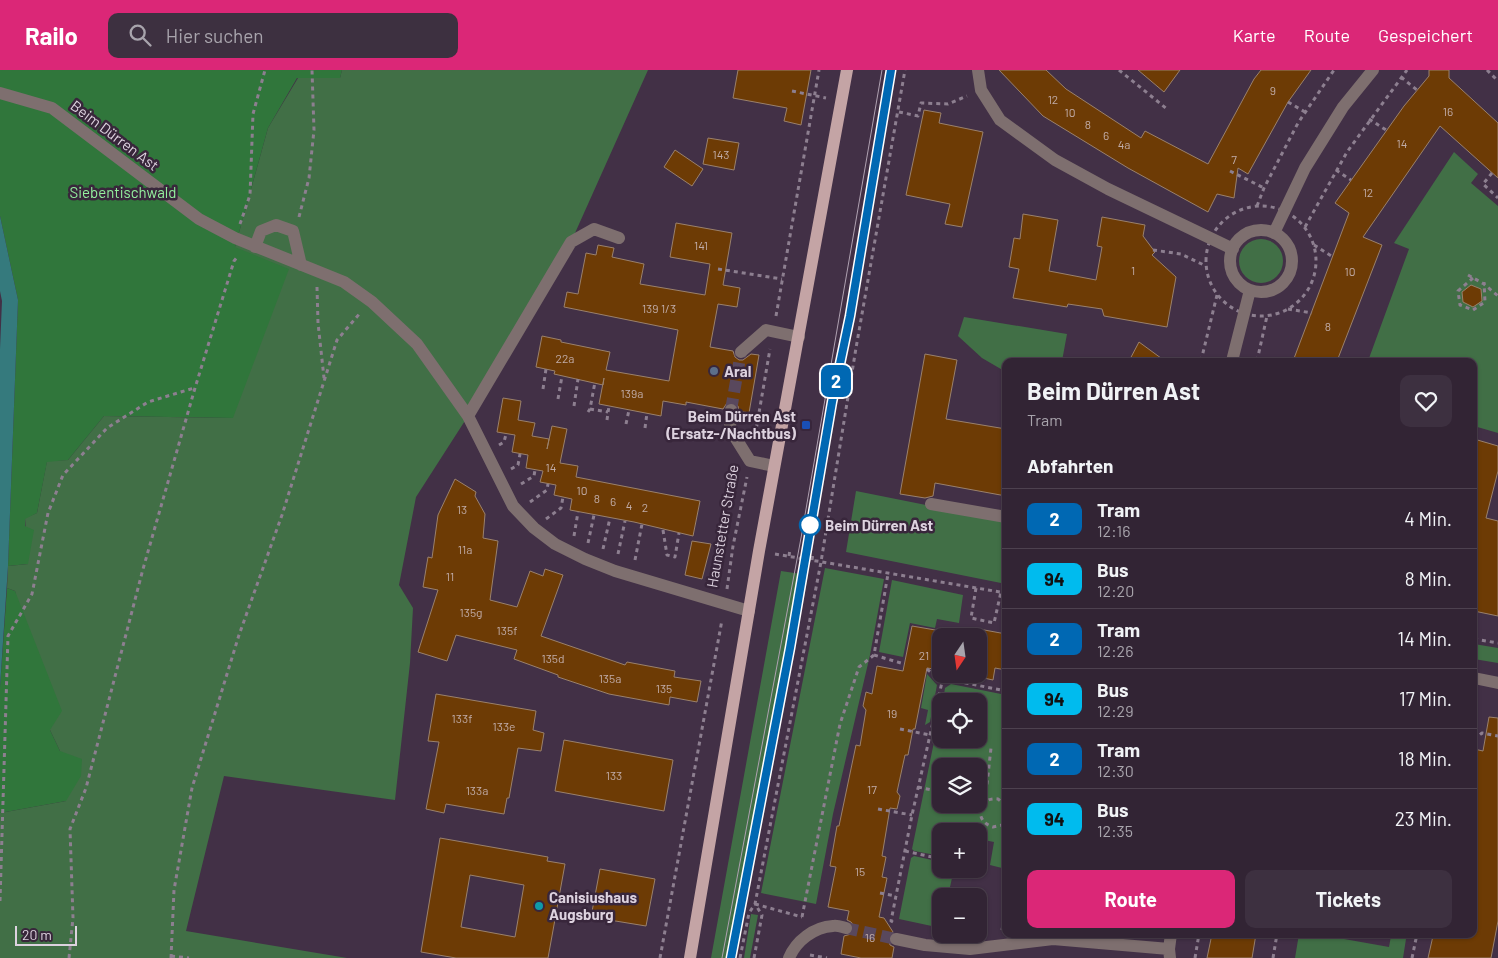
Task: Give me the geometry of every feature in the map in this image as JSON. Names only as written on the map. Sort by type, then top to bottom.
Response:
[{"type":"main road","points":[[690,958],[774,466],[847,70]]},
{"type":"street","points":[[978,70],[981,90],[1000,120],[1055,160],[1108,189],[1233,249]]},
{"type":"street","points":[[1274,233],[1305,168],[1343,107],[1373,70]]},
{"type":"street","name":"Beim Dürren Ast","points":[[1,93],[52,108],[199,219],[246,243],[344,282],[372,302],[417,344],[468,416],[513,506],[534,528],[555,544],[600,566],[749,611]]},
{"type":"street","points":[[246,243],[261,232],[276,225],[293,231],[301,265]]},
{"type":"street","points":[[468,416],[571,242],[594,229],[618,238]]},
{"type":"street","points":[[1265,230],[1274,233],[1283,239],[1289,248],[1292,258],[1287,278],[1280,286],[1271,290],[1260,292],[1250,290],[1235,277],[1231,268],[1233,249],[1238,240],[1246,234],[1265,230]]},
{"type":"street","points":[[1233,358],[1250,290]]},
{"type":"street","points":[[740,352],[766,330],[799,336]]},
{"type":"street","points":[[730,410],[730,429],[750,461],[774,466]]},
{"type":"street","points":[[931,504],[1002,516]]},
{"type":"street","points":[[1477,679],[1498,683]]},
{"type":"street","points":[[789,958],[799,941],[814,932],[834,926],[846,928]]},
{"type":"street","points":[[896,939],[925,945],[970,949],[1054,939],[1169,953],[1171,938]]},
{"type":"path","points":[[69,958],[73,918],[70,829],[86,788],[143,569],[195,388],[234,261],[246,243],[253,114],[265,70]]},
{"type":"path","points":[[293,231],[309,178],[314,130],[312,70]]},
{"type":"path","name":"Haunstetter Straße","points":[[660,958],[819,70]]},
{"type":"path","points":[[740,958],[749,913],[755,904],[821,562],[846,404],[905,70]]},
{"type":"path","points":[[1119,70],[1167,108]]},
{"type":"path","points":[[1257,206],[1264,188],[1298,123],[1334,70]]},
{"type":"path","points":[[1305,227],[1336,170],[1369,119],[1407,70]]},
{"type":"path","points":[[1486,70],[1498,81]]},
{"type":"path","points":[[1401,77],[1416,90]]},
{"type":"path","points":[[899,112],[918,116],[921,103],[948,104],[981,90]]},
{"type":"path","points":[[792,91],[841,101]]},
{"type":"path","points":[[1288,102],[1305,112]]},
{"type":"path","points":[[1369,119],[1386,130]]},
{"type":"path","points":[[1336,170],[1351,180]]},
{"type":"path","points":[[1230,171],[1264,188]]},
{"type":"path","points":[[1492,173],[1483,184],[1498,198]]},
{"type":"path","points":[[1257,206],[1276,208],[1299,221],[1305,227],[1314,245],[1316,259],[1315,274],[1309,288],[1300,300],[1288,309],[1267,316],[1243,313],[1233,309],[1211,286],[1206,266],[1210,238],[1225,219],[1246,208],[1257,206]]},
{"type":"path","points":[[1314,245],[1332,257]]},
{"type":"path","points":[[1153,250],[1181,254],[1206,266]]},
{"type":"path","points":[[718,269],[782,279]]},
{"type":"path","points":[[316,271],[318,323],[324,379]]},
{"type":"path","points":[[1468,275],[1484,283],[1498,296]]},
{"type":"path","points":[[1473,278],[1458,291],[1460,305],[1473,310],[1485,302],[1484,283]]},
{"type":"path","points":[[1202,358],[1217,294]]},
{"type":"path","points":[[189,958],[171,957],[174,890],[192,788],[239,635],[282,515],[338,340],[357,316],[372,302]]},
{"type":"path","points":[[1288,309],[1312,313]]},
{"type":"path","points":[[1258,358],[1267,316]]},
{"type":"path","points":[[542,389],[546,369]]},
{"type":"path","points":[[558,399],[562,376]]},
{"type":"path","points":[[574,406],[578,379]]},
{"type":"path","points":[[595,382],[589,411],[608,412]]},
{"type":"path","points":[[0,900],[8,636],[32,594],[48,513],[63,475],[107,428],[148,402],[195,388]]},
{"type":"path","points":[[606,420],[609,406]]},
{"type":"path","points":[[626,424],[629,410]]},
{"type":"path","points":[[645,428],[647,413]]},
{"type":"path","points":[[506,492],[534,476],[535,470]]},
{"type":"path","points":[[518,510],[547,490],[548,484]]},
{"type":"path","points":[[534,528],[561,508],[563,497]]},
{"type":"path","points":[[570,552],[578,512]]},
{"type":"path","points":[[585,559],[594,514]]},
{"type":"path","points":[[600,566],[610,518]]},
{"type":"path","points":[[615,571],[625,521]]},
{"type":"path","points":[[632,576],[642,524]]},
{"type":"path","points":[[663,530],[667,555],[675,557],[679,533]]},
{"type":"path","points":[[788,556],[790,548]]},
{"type":"path","points":[[812,560],[813,553]]},
{"type":"path","points":[[821,562],[1000,592],[994,623],[971,618],[976,588]]},
{"type":"path","points":[[802,917],[840,724],[859,667],[874,656],[888,574]]},
{"type":"path","points":[[1477,640],[1498,643]]},
{"type":"path","points":[[874,656],[904,664]]},
{"type":"path","points":[[927,669],[932,673]]},
{"type":"path","points":[[891,921],[918,787],[942,683]]},
{"type":"path","points":[[966,683],[1002,690]]},
{"type":"path","points":[[900,729],[930,736]]},
{"type":"path","points":[[1477,737],[1482,733],[1498,736]]},
{"type":"path","points":[[987,784],[991,748]]},
{"type":"path","points":[[918,787],[932,790]]},
{"type":"path","points":[[987,800],[998,799],[1002,802]]},
{"type":"path","points":[[878,809],[912,816]]},
{"type":"path","points":[[980,813],[984,823],[993,827],[1002,824]]},
{"type":"path","points":[[905,852],[932,857]]},
{"type":"path","points":[[880,893],[896,896]]},
{"type":"path","points":[[755,904],[808,918],[814,932]]},
{"type":"path","points":[[754,958],[762,914],[755,904]]},
{"type":"path","points":[[1195,958],[1198,938]]},
{"type":"path","points":[[1273,958],[1277,938]]},
{"type":"path","points":[[1412,958],[1416,938]]},
{"type":"shaded area","points":[[342,70],[648,70],[571,242],[468,416],[416,497],[399,585],[413,608],[410,663],[395,800],[224,776],[186,931],[347,958],[0,958],[0,813],[66,801],[60,751],[50,730],[15,591],[7,588],[8,566],[28,564],[25,518],[37,513],[47,461],[68,460],[104,416],[233,418],[235,247],[268,128],[298,78],[340,78]]},
{"type":"shaded area","points":[[1454,152],[1478,174],[1471,183],[1498,206],[1498,433],[1477,427],[1477,358],[1369,358],[1409,249],[1394,243]]},
{"type":"shaded area","points":[[0,216],[18,300],[8,566],[0,687],[0,349],[2,301],[0,291]]},
{"type":"shaded area","points":[[1261,239],[1273,243],[1279,249],[1283,261],[1279,273],[1273,279],[1261,283],[1249,279],[1243,273],[1239,261],[1243,249],[1249,243]]},
{"type":"shaded area","points":[[964,317],[1067,334],[1063,358],[1002,358],[1002,370],[982,358],[958,336]]},
{"type":"shaded area","points":[[856,491],[1002,520],[1002,583],[846,552]]},
{"type":"shaded area","points":[[825,568],[884,579],[870,655],[833,814],[816,904],[761,893]]},
{"type":"shaded area","points":[[781,571],[808,575],[736,958],[711,958]]},
{"type":"shaded area","points":[[892,580],[963,595],[959,623],[937,619],[935,628],[910,623],[903,657],[879,652]]},
{"type":"shaded area","points":[[1477,644],[1498,648],[1498,663],[1477,660]]},
{"type":"shaded area","points":[[927,674],[932,680],[932,683],[937,685],[935,693],[932,693],[930,722],[925,725],[928,710],[921,708]]},
{"type":"shaded area","points":[[951,684],[1002,694],[1002,868],[990,865],[994,842],[987,841],[987,823],[932,823],[932,854],[912,849],[933,748],[987,748],[987,693],[944,693],[945,688]]},
{"type":"shaded area","points":[[914,856],[932,860],[932,878],[952,878],[950,888],[932,888],[932,926],[899,919],[911,858]]},
{"type":"shaded area","points":[[751,914],[758,915],[750,958],[744,958]]},
{"type":"shaded area","points":[[1298,938],[1338,938],[1389,947],[1391,938],[1406,939],[1403,958],[1295,958]]},
{"type":"green space","name":"Siebentischwald","points":[[0,70],[342,70],[340,78],[297,78],[268,128],[235,247],[289,269],[233,418],[104,416],[68,460],[47,462],[37,513],[25,519],[25,526],[34,530],[28,564],[8,566],[18,300],[0,216]]},
{"type":"green space","points":[[7,588],[15,591],[62,711],[50,730],[60,751],[82,759],[81,776],[66,801],[0,813],[0,687]]},
{"type":"building","points":[[738,70],[811,70],[801,125],[784,121],[787,108],[733,98]]},
{"type":"building","points":[[999,70],[1046,70],[1066,89],[1141,138],[1145,131],[1208,164],[1254,79],[1261,70],[1311,70],[1288,102],[1248,174],[1238,168],[1234,198],[1217,194],[1208,212],[1128,168],[1043,116]]},
{"type":"building","points":[[1138,70],[1180,70],[1164,92]]},
{"type":"building","points":[[1429,70],[1449,70],[1449,78],[1498,123],[1498,178],[1440,126],[1363,237],[1382,245],[1338,358],[1294,358],[1349,213],[1335,203],[1404,106],[1429,76]]},
{"type":"building","points":[[924,110],[941,113],[939,123],[983,132],[962,227],[945,224],[950,204],[906,195]]},
{"type":"building","points":[[708,138],[739,143],[734,170],[703,164]]},
{"type":"building","points":[[675,150],[703,169],[692,186],[664,167]]},
{"type":"building","points":[[1023,214],[1058,220],[1049,271],[1096,280],[1102,247],[1097,246],[1102,217],[1145,225],[1143,236],[1155,252],[1152,255],[1176,277],[1167,327],[1104,316],[1102,309],[1068,304],[1067,307],[1013,298],[1019,269],[1009,267],[1014,238],[1020,239]]},
{"type":"building","points":[[676,223],[732,233],[723,285],[740,288],[737,307],[718,304],[710,347],[733,351],[735,357],[739,360],[743,360],[751,354],[759,355],[749,413],[739,411],[738,406],[732,402],[727,403],[723,409],[686,402],[686,405],[663,401],[661,416],[599,404],[603,385],[554,374],[555,371],[536,367],[542,336],[610,352],[606,370],[669,381],[678,330],[564,307],[567,292],[578,294],[586,253],[596,255],[598,245],[614,248],[612,257],[644,264],[640,284],[705,295],[710,264],[670,257]]},
{"type":"building","points":[[1471,285],[1481,289],[1482,301],[1473,307],[1463,302],[1462,292]]},
{"type":"building","points":[[1139,342],[1161,358],[1131,358]]},
{"type":"building","points":[[925,354],[957,360],[946,419],[1002,428],[1002,495],[935,483],[933,496],[925,498],[900,494]]},
{"type":"building","points":[[503,398],[521,401],[518,420],[535,423],[532,436],[549,439],[547,449],[552,426],[567,429],[560,463],[578,466],[576,477],[700,501],[693,536],[570,510],[572,499],[554,495],[556,485],[540,482],[543,471],[526,468],[528,455],[512,452],[515,435],[497,432]]},
{"type":"building","points":[[1477,440],[1498,446],[1498,471],[1486,518],[1498,521],[1498,616],[1477,612]]},
{"type":"building","points":[[455,479],[476,492],[475,496],[485,514],[483,538],[498,541],[490,600],[517,607],[530,571],[543,576],[545,569],[563,575],[541,636],[625,665],[627,662],[675,671],[674,677],[701,681],[697,702],[670,697],[669,705],[609,694],[558,677],[558,675],[514,659],[517,650],[456,635],[447,661],[418,652],[438,590],[423,587],[428,557],[432,558],[438,515]]},
{"type":"building","points":[[692,541],[711,544],[702,579],[685,575]]},
{"type":"building","points":[[912,626],[932,629],[932,669],[927,668],[915,729],[913,729],[908,755],[905,755],[897,792],[900,796],[897,809],[890,808],[882,856],[886,857],[882,877],[887,878],[879,917],[884,918],[893,932],[888,938],[890,945],[894,947],[892,958],[861,958],[841,954],[844,936],[851,934],[854,926],[847,920],[849,911],[828,907],[836,867],[830,866],[837,826],[839,826],[856,745],[860,746],[866,710],[863,706],[866,692],[872,694],[877,666],[903,671]]},
{"type":"building","points":[[988,631],[1002,633],[1002,669],[995,668],[993,680],[988,679]]},
{"type":"building","points":[[436,694],[536,711],[533,730],[544,733],[541,751],[518,748],[509,798],[507,798],[504,814],[446,804],[444,813],[426,809],[439,742],[428,741]]},
{"type":"building","points":[[1489,717],[1498,718],[1498,921],[1491,958],[1428,958],[1433,938],[1477,938],[1477,750],[1483,751]]},
{"type":"building","points":[[564,740],[673,760],[664,811],[555,791]]},
{"type":"building","name":"Canisiushaus Augsburg","points":[[440,838],[548,857],[547,861],[565,864],[548,958],[456,958],[421,952]],"holes":[[[470,875],[524,885],[515,937],[461,927]]]},
{"type":"building","points":[[600,869],[655,879],[646,926],[591,917]]},
{"type":"building","points":[[1211,938],[1255,938],[1252,958],[1207,958]]},
{"type":"tunnel","points":[[731,410],[741,352]]},
{"type":"tunnel","points":[[846,928],[896,939]]},
{"type":"tram line","points":[[722,958],[801,538],[882,70]]},
{"type":"tram line","points":[[838,373],[850,316],[891,70]]},
{"type":"tram line","name":"2","points":[[731,958],[790,648],[832,402],[850,316],[891,70]]},
{"type":"tram line","points":[[731,958],[790,648],[801,579]]},
{"type":"place","name":"Aral","points":[[714,371]]},
{"type":"place","name":"Beim Dürren Ast (Ersatz-/Nachtbus)","points":[[806,425]]},
{"type":"place","name":"Beim Dürren Ast","points":[[810,525]]},
{"type":"place","name":"Canisiushaus Augsburg","points":[[539,906]]}]
